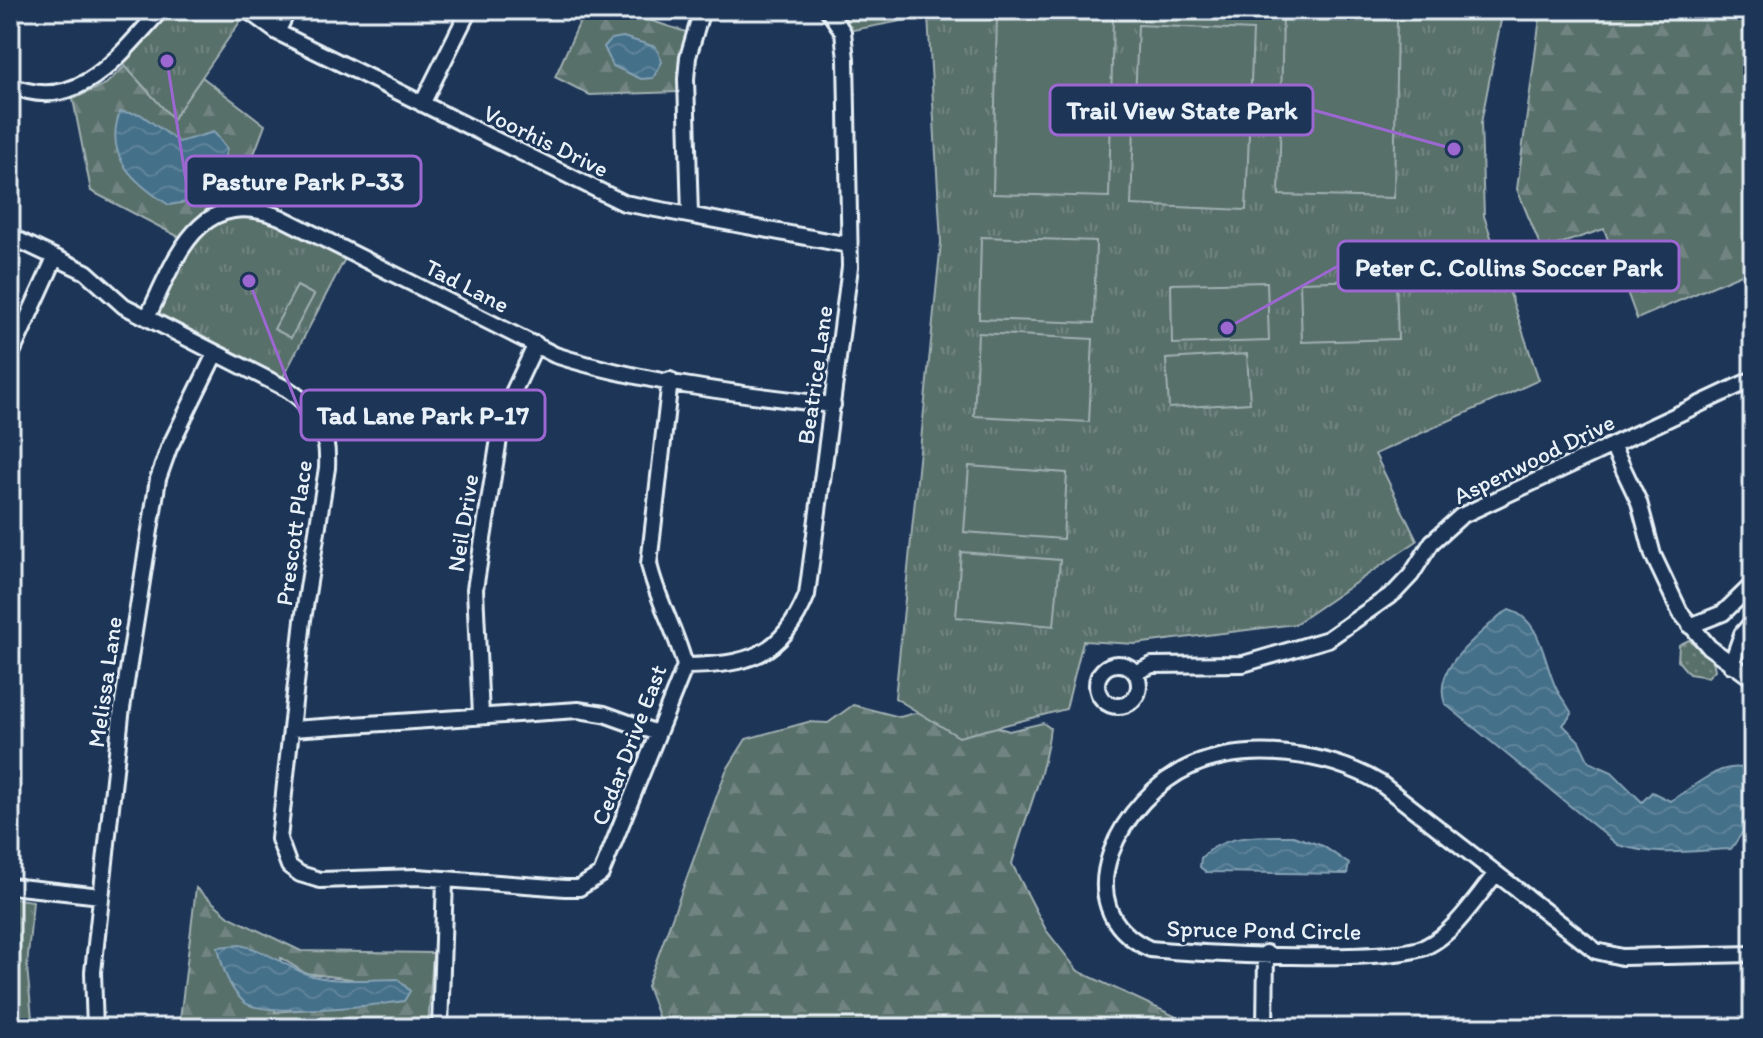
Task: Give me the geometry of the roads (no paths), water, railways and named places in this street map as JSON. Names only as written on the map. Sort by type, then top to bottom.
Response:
[{"type":"street","points":[[10,85],[49,94],[87,84],[102,73],[161,10]]},
{"type":"street","name":"Voorhis Drive","points":[[247,10],[277,32],[612,198],[849,245]]},
{"type":"street","points":[[277,32],[288,10]]},
{"type":"street","points":[[422,104],[469,10]]},
{"type":"street","points":[[690,215],[686,79],[688,57],[702,10]]},
{"type":"street","name":"Beatrice Lane","points":[[685,666],[735,664],[760,655],[786,634],[798,616],[811,574],[848,293],[846,59],[843,32],[828,10]]},
{"type":"street","name":"Tad Lane","points":[[147,318],[178,255],[195,229],[224,211],[252,209],[280,217],[536,344],[584,364],[833,405]]},
{"type":"street","name":"Prescott Place","points":[[10,236],[86,272],[124,306],[302,399],[319,419],[328,443],[303,620],[279,839],[287,862],[300,874],[320,880],[445,880]]},
{"type":"street","points":[[10,357],[55,258]]},
{"type":"street","name":"Neil Drive","points":[[481,716],[475,589],[503,414],[536,344]]},
{"type":"street","name":"Melissa Lane","points":[[95,1028],[93,972],[121,715],[158,479],[169,448],[215,354]]},
{"type":"street","name":"Aspenwood Drive","points":[[1135,673],[1152,665],[1243,664],[1328,639],[1395,592],[1411,575],[1432,542],[1461,516],[1753,379]]},
{"type":"street","name":"Cedar Drive East","points":[[445,880],[565,888],[586,885],[607,863],[685,666],[677,631],[654,586],[649,564],[670,380]]},
{"type":"street","points":[[1612,445],[1639,502],[1658,569],[1690,626],[1731,665],[1753,679]]},
{"type":"street","points":[[1690,626],[1723,613],[1753,584]]},
{"type":"street","points":[[1731,665],[1742,634],[1753,621]]},
{"type":"street","points":[[292,729],[578,710],[604,714],[657,733]]},
{"type":"street","name":"Spruce Pond Circle","points":[[1495,875],[1445,935],[1425,947],[1383,955],[1150,949],[1126,935],[1109,912],[1105,893],[1107,870],[1125,823],[1141,801],[1165,781],[1191,766],[1241,754],[1318,758],[1341,764],[1380,783],[1596,951],[1622,957],[1753,954]]},
{"type":"street","points":[[440,1028],[445,880]]},
{"type":"street","points":[[10,886],[101,896]]},
{"type":"street","points":[[1265,1028],[1266,953]]},
{"type":"water","points":[[623,37],[656,47],[662,62],[653,78],[641,79],[613,66],[604,47],[611,39]]},
{"type":"water","points":[[120,112],[140,114],[179,142],[214,132],[227,149],[216,186],[192,201],[169,205],[144,187],[125,167],[119,155],[116,128]]},
{"type":"water","points":[[1509,610],[1528,622],[1540,642],[1556,688],[1572,714],[1563,725],[1579,741],[1589,762],[1612,772],[1642,802],[1652,792],[1670,801],[1721,770],[1743,768],[1753,773],[1753,817],[1731,849],[1662,852],[1618,845],[1445,704],[1443,691],[1450,666],[1468,645]]},
{"type":"water","points":[[1293,836],[1323,846],[1349,864],[1347,874],[1206,872],[1200,867],[1201,858],[1210,850],[1232,840]]},
{"type":"water","points":[[240,945],[304,973],[326,979],[398,979],[410,991],[404,1001],[370,1005],[295,1010],[255,1007],[244,1002],[234,990],[218,947]]},
{"type":"place","name":"Pasture Park P-33","points":[[167,61]]},
{"type":"place","name":"Trail View State Park","points":[[1454,149]]},
{"type":"place","name":"Tad Lane Park P-17","points":[[249,281]]},
{"type":"place","name":"Peter C. Collins Soccer Park","points":[[1227,328]]}]
